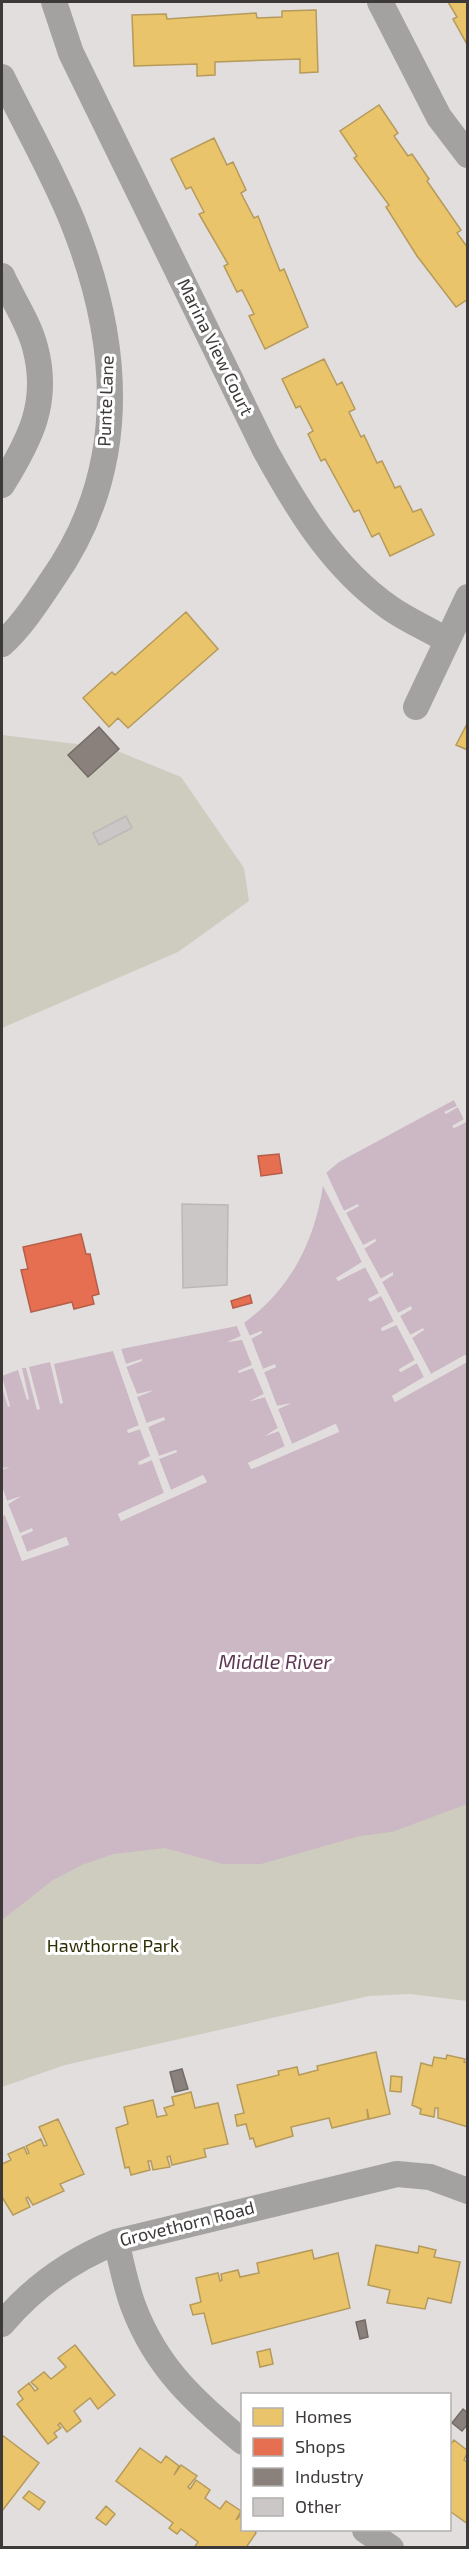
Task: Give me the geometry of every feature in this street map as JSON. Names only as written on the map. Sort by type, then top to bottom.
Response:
[{"type":"street","name":"Marina View Court","points":[[54,2],[71,53],[265,450],[295,504],[324,546],[355,579],[391,609],[446,640]]},
{"type":"street","points":[[381,2],[440,117],[468,155]]},
{"type":"street","name":"Punte Lane","points":[[2,77],[72,220],[104,321],[111,367],[109,421],[101,475],[86,524],[63,566],[32,609],[2,644]]},
{"type":"street","points":[[2,276],[35,346],[42,387],[36,424],[2,485]]},
{"type":"street","points":[[416,707],[468,597]]},
{"type":"street","name":"Grovethorn Road","points":[[2,2324],[39,2287],[61,2270],[90,2252],[116,2242],[397,2174],[430,2177],[468,2191]]},
{"type":"street","points":[[116,2242],[134,2308],[159,2357],[193,2401],[241,2440]]},
{"type":"street","points":[[368,2531],[390,2547]]},
{"type":"green space","points":[[2,735],[110,748],[181,777],[244,868],[249,901],[178,952],[2,1028]]},
{"type":"green space","name":"Hawthorne Park","points":[[467,1692],[467,2001],[410,1994],[369,1996],[65,2065],[2,2087],[2,1877]]},
{"type":"water","points":[[454,1100],[457,1106],[445,1112],[458,1107],[464,1120],[453,1126],[454,1128],[466,1122],[467,1125],[467,1359],[465,1355],[431,1374],[412,1338],[423,1329],[411,1336],[400,1316],[412,1309],[410,1307],[398,1313],[382,1282],[393,1275],[392,1273],[381,1279],[364,1248],[376,1241],[375,1239],[363,1246],[346,1213],[358,1204],[344,1211],[326,1173],[339,1162]]},
{"type":"water","name":"Middle River","points":[[323,1186],[362,1262],[337,1278],[338,1281],[365,1267],[379,1293],[368,1299],[370,1301],[381,1295],[394,1322],[381,1329],[383,1331],[396,1324],[415,1360],[399,1370],[401,1372],[417,1363],[424,1377],[392,1396],[395,1402],[467,1362],[467,1804],[392,1832],[360,1836],[261,1864],[223,1864],[165,1848],[113,1854],[82,1865],[53,1880],[2,1920],[2,1516],[5,1515],[22,1561],[69,1544],[66,1537],[27,1552],[21,1536],[33,1530],[20,1534],[8,1504],[20,1497],[7,1501],[2,1486],[2,1470],[10,1467],[2,1468],[2,1387],[8,1407],[10,1406],[2,1376],[18,1370],[27,1400],[29,1399],[22,1368],[26,1368],[37,1410],[40,1409],[29,1367],[50,1362],[60,1404],[63,1403],[54,1364],[113,1351],[139,1426],[128,1430],[129,1433],[140,1429],[151,1457],[140,1465],[152,1460],[164,1493],[118,1514],[121,1521],[207,1482],[203,1475],[171,1490],[159,1459],[177,1452],[176,1450],[159,1456],[148,1427],[165,1419],[147,1424],[137,1397],[153,1390],[137,1394],[126,1366],[142,1359],[126,1364],[121,1349],[237,1326],[241,1336],[228,1342],[242,1339],[253,1365],[238,1371],[253,1368],[264,1394],[250,1401],[265,1397],[278,1428],[265,1436],[279,1431],[285,1447],[248,1463],[252,1469],[339,1432],[335,1424],[292,1444],[278,1409],[290,1404],[277,1406],[264,1372],[276,1367],[275,1365],[263,1369],[251,1338],[262,1333],[261,1331],[249,1336],[244,1323],[275,1295],[298,1263],[313,1227]]},
{"type":"pier","points":[[456,1098],[468,1119],[467,1125],[466,1122],[454,1128],[452,1126],[464,1119],[458,1107],[446,1114],[444,1112],[457,1106],[454,1100]]},
{"type":"pier","points":[[326,1172],[344,1211],[358,1204],[359,1206],[346,1213],[363,1245],[375,1239],[376,1241],[364,1249],[380,1279],[393,1272],[393,1275],[382,1282],[398,1313],[411,1306],[412,1309],[400,1316],[410,1335],[423,1328],[424,1330],[412,1338],[431,1374],[465,1355],[467,1359],[467,1362],[395,1402],[392,1396],[424,1377],[417,1363],[400,1372],[399,1369],[415,1360],[397,1325],[382,1331],[381,1328],[394,1321],[381,1296],[370,1302],[368,1299],[379,1293],[366,1267],[338,1281],[336,1278],[362,1262],[324,1183],[427,1376],[426,1380],[397,1398],[465,1360],[432,1377],[429,1376],[342,1212],[325,1178]]},
{"type":"pier","points":[[244,1323],[250,1336],[262,1331],[251,1339],[263,1369],[275,1364],[276,1367],[264,1372],[277,1406],[291,1403],[278,1409],[292,1444],[336,1424],[339,1431],[251,1469],[248,1463],[285,1446],[279,1431],[265,1436],[278,1428],[265,1397],[250,1401],[264,1394],[253,1368],[239,1373],[238,1371],[252,1365],[242,1340],[227,1342],[241,1336],[237,1326],[240,1325],[288,1446],[253,1466],[335,1430],[290,1446],[241,1324]]},
{"type":"pier","points":[[121,1349],[126,1364],[142,1359],[126,1367],[137,1394],[153,1391],[137,1397],[146,1423],[164,1417],[165,1420],[148,1427],[159,1456],[176,1450],[177,1452],[159,1459],[171,1490],[203,1475],[207,1482],[121,1521],[118,1514],[164,1493],[152,1460],[139,1465],[138,1462],[150,1456],[140,1429],[128,1433],[127,1430],[139,1425],[113,1351],[116,1350],[167,1493],[122,1517],[203,1481],[172,1493],[169,1492],[123,1368],[118,1350]]},
{"type":"pier","points":[[2,1486],[7,1501],[21,1496],[8,1504],[20,1533],[32,1528],[33,1531],[21,1536],[27,1552],[66,1537],[69,1545],[22,1561],[5,1515],[2,1516],[4,1512],[7,1513],[24,1557],[65,1543],[25,1555],[2,1495]]},
{"type":"building: Homes","points":[[448,2],[468,2],[468,46],[453,19],[457,17]]},
{"type":"building: Homes","points":[[316,10],[318,72],[300,73],[300,59],[215,62],[215,75],[197,76],[197,64],[134,66],[132,15],[166,14],[167,19],[256,13],[257,18],[282,17],[282,11]]},
{"type":"building: Homes","points":[[379,105],[398,133],[394,136],[408,156],[412,154],[429,179],[427,181],[461,230],[457,233],[468,248],[468,299],[456,307],[417,256],[386,207],[389,205],[354,158],[357,156],[340,131]]},
{"type":"building: Homes","points":[[214,138],[227,165],[233,162],[246,190],[241,193],[254,218],[258,216],[280,271],[284,269],[308,327],[265,349],[249,316],[254,314],[242,290],[237,292],[224,266],[228,264],[199,214],[204,212],[191,187],[186,189],[171,159]]},
{"type":"building: Homes","points":[[324,359],[337,385],[342,382],[355,409],[349,412],[361,437],[364,435],[377,463],[382,461],[395,488],[400,486],[413,512],[421,509],[434,535],[390,556],[379,533],[372,537],[359,510],[354,512],[325,459],[321,461],[308,434],[313,431],[300,406],[296,408],[282,379]]},
{"type":"building: Homes","points":[[186,612],[218,649],[128,728],[118,718],[109,727],[83,698],[112,672],[115,675]]},
{"type":"building: Homes","points":[[468,722],[468,750],[456,745]]},
{"type":"building: Homes","points":[[376,2052],[390,2114],[369,2119],[367,2109],[368,2119],[332,2128],[329,2118],[291,2127],[293,2136],[256,2147],[253,2138],[250,2139],[246,2124],[237,2126],[235,2115],[244,2113],[237,2085],[279,2075],[278,2071],[297,2067],[299,2075],[318,2070],[317,2066]]},
{"type":"building: Homes","points":[[447,2055],[465,2059],[464,2062],[468,2063],[468,2127],[438,2118],[438,2108],[435,2108],[434,2117],[420,2114],[421,2109],[412,2105],[421,2063],[432,2066],[434,2057],[446,2059]]},
{"type":"building: Homes","points":[[391,2076],[402,2077],[401,2092],[390,2091]]},
{"type":"building: Homes","points":[[191,2092],[195,2108],[218,2103],[228,2144],[204,2149],[206,2157],[172,2165],[170,2156],[167,2157],[170,2167],[153,2170],[151,2161],[148,2161],[150,2170],[131,2175],[129,2167],[125,2168],[116,2128],[128,2124],[124,2107],[153,2100],[157,2117],[167,2115],[164,2108],[174,2105],[172,2097]]},
{"type":"building: Homes","points":[[58,2119],[84,2174],[60,2184],[64,2191],[33,2205],[28,2197],[26,2198],[30,2207],[13,2215],[2,2197],[2,2164],[11,2160],[8,2154],[24,2147],[27,2154],[29,2153],[26,2146],[41,2139],[44,2146],[47,2145],[39,2127]]},
{"type":"building: Homes","points":[[376,2245],[418,2253],[419,2246],[436,2250],[434,2257],[460,2262],[451,2303],[428,2298],[425,2309],[387,2303],[390,2290],[368,2285]]},
{"type":"building: Homes","points":[[312,2250],[314,2259],[338,2253],[350,2308],[212,2344],[204,2313],[193,2315],[190,2305],[201,2302],[196,2278],[218,2273],[220,2281],[222,2280],[221,2274],[238,2270],[240,2277],[259,2273],[257,2263]]},
{"type":"building: Homes","points":[[75,2345],[115,2395],[98,2409],[90,2398],[74,2411],[81,2421],[67,2432],[60,2423],[58,2425],[61,2428],[54,2433],[57,2437],[48,2444],[17,2404],[23,2399],[18,2392],[29,2383],[35,2391],[38,2389],[31,2382],[44,2372],[51,2379],[66,2367],[58,2358]]},
{"type":"building: Homes","points":[[270,2349],[273,2364],[260,2367],[257,2352]]},
{"type":"building: Homes","points":[[2,2435],[39,2463],[2,2511]]},
{"type":"building: Homes","points":[[454,2440],[468,2451],[464,2460],[468,2463],[468,2524],[451,2512],[451,2444]]},
{"type":"building: Homes","points":[[140,2448],[161,2463],[166,2456],[179,2466],[174,2475],[181,2465],[197,2476],[188,2487],[190,2489],[196,2480],[210,2490],[205,2498],[220,2509],[226,2501],[241,2511],[236,2520],[241,2515],[241,2531],[255,2531],[256,2533],[247,2546],[250,2548],[194,2548],[198,2542],[181,2529],[177,2534],[169,2528],[173,2523],[116,2481]]},
{"type":"building: Homes","points":[[29,2491],[45,2502],[39,2510],[23,2498]]},
{"type":"building: Homes","points":[[106,2506],[115,2514],[106,2525],[96,2518]]},
{"type":"building: Shops","points":[[279,1154],[282,1173],[261,1176],[258,1156]]},
{"type":"building: Shops","points":[[81,1234],[86,1254],[90,1254],[99,1294],[92,1296],[94,1304],[74,1309],[72,1302],[31,1312],[21,1270],[28,1269],[23,1247]]},
{"type":"building: Shops","points":[[250,1295],[252,1303],[233,1308],[231,1301]]},
{"type":"building: Industry","points":[[99,727],[119,749],[88,777],[68,755]]},
{"type":"building: Industry","points":[[182,2069],[188,2089],[175,2092],[170,2072]]},
{"type":"building: Industry","points":[[365,2320],[368,2337],[360,2339],[356,2322]]},
{"type":"building: Industry","points":[[463,2409],[468,2413],[468,2424],[462,2431],[452,2423]]},
{"type":"building: Other","points":[[126,816],[132,828],[99,845],[93,833]]},
{"type":"building: Other","points":[[182,1204],[228,1205],[227,1285],[183,1288]]}]
